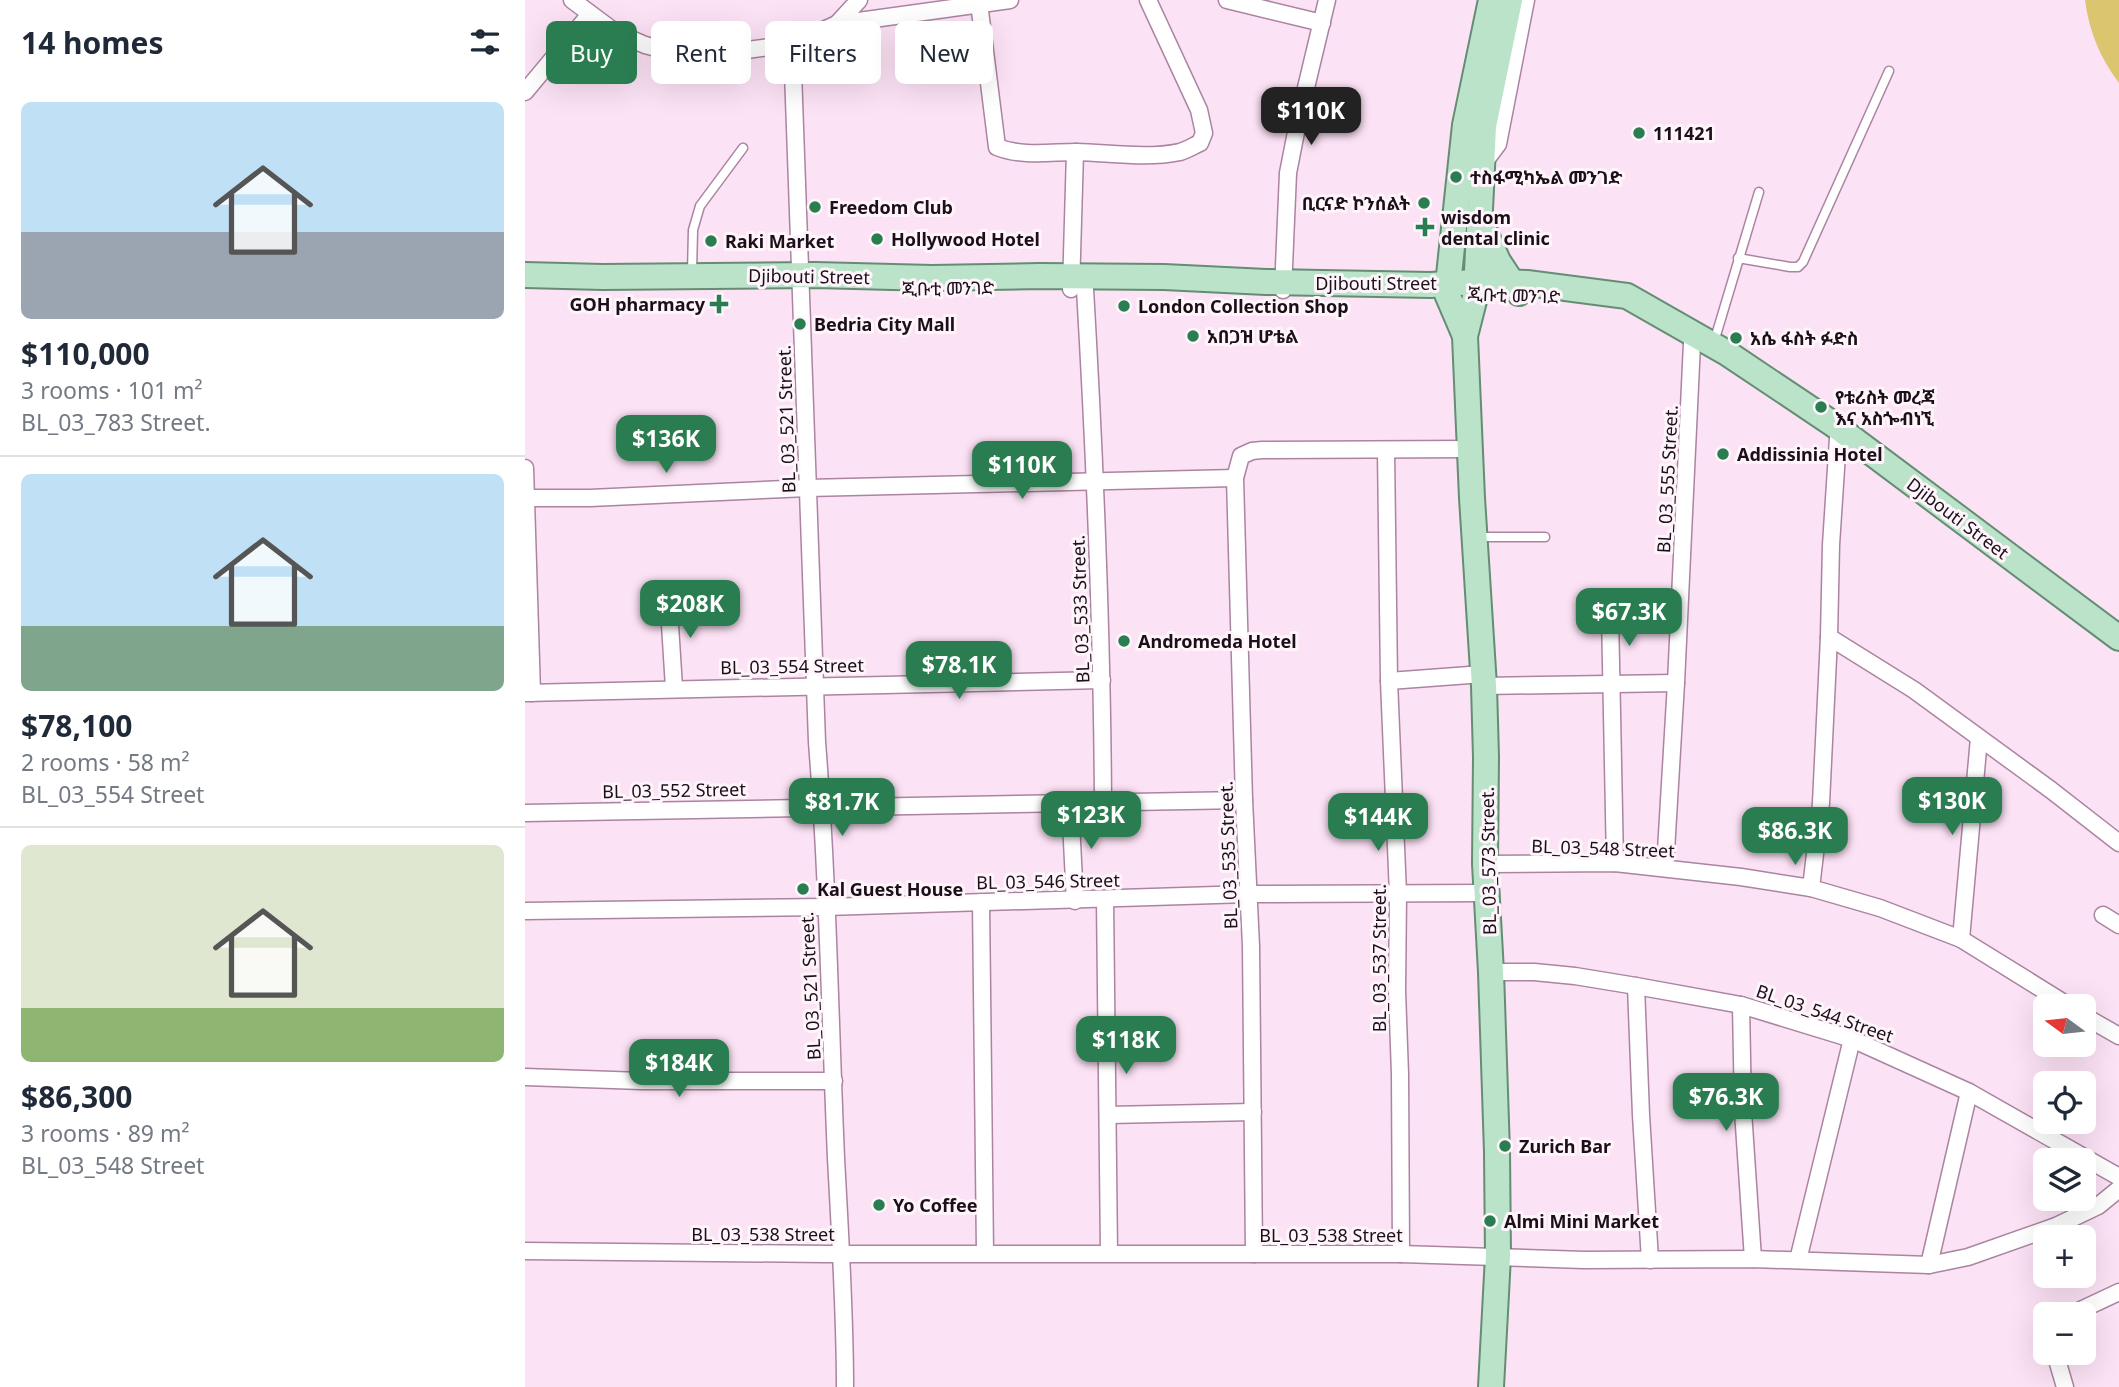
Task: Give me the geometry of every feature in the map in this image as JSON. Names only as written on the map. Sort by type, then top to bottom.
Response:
[{"type":"main road","points":[[1465,336],[1448,289],[1468,104],[1491,0]]},
{"type":"main road","points":[[1465,336],[1476,287],[1481,166],[1487,102],[1510,0]]},
{"type":"main road","points":[[1479,216],[1493,250],[1515,288]]},
{"type":"main road","points":[[1414,290],[1436,272],[1454,236]]},
{"type":"main road","name":"Djibouti Street","points":[[525,275],[692,275],[802,282]]},
{"type":"main road","name":"Djibouti Street","points":[[1076,285],[1164,277],[1283,288],[1448,289]]},
{"type":"main road","name":"Djibouti Street","points":[[525,284],[802,282]]},
{"type":"main road","name":"ጂቡቲ መንገድ","points":[[802,282],[1076,285]]},
{"type":"main road","name":"ጂቡቲ መንገድ","points":[[1448,289],[1515,288],[1614,303],[1702,344],[1838,438],[2119,648]]},
{"type":"main road","name":"BL_03_573 Street.","points":[[1465,336],[1484,680],[1485,864],[1497,1152],[1498,1256],[1491,1387]]},
{"type":"main road","name":"Djibouti Street","points":[[1702,344],[1833,424],[2119,638]]},
{"type":"street","points":[[572,0],[614,32],[664,50],[731,52],[765,48]]},
{"type":"street","points":[[840,21],[859,0]]},
{"type":"street","points":[[857,21],[1010,0]]},
{"type":"street","points":[[979,3],[997,147],[1009,152],[1145,155],[1181,152],[1200,143],[1204,133],[1199,110],[1148,0]]},
{"type":"street","points":[[1227,0],[1322,23]]},
{"type":"street","points":[[1283,288],[1287,173],[1327,0]]},
{"type":"street","points":[[1481,166],[1498,144],[1526,0]]},
{"type":"street","points":[[525,92],[590,14]]},
{"type":"street","name":"BL_03_521 Street.","points":[[794,84],[802,282],[803,394],[842,1254],[845,1387]]},
{"type":"street","name":"BL_03_533 Street.","points":[[1075,152],[1076,285],[1096,481],[1103,802]]},
{"type":"street","name":"BL_03_555 Street.","points":[[1665,868],[1702,344]]},
{"type":"street","points":[[1811,888],[1821,803],[1838,438]]},
{"type":"street","points":[[1386,451],[1470,449]]},
{"type":"street","name":"BL_03_535 Street.","points":[[1254,1254],[1251,946],[1235,478],[1241,456],[1252,451],[1386,451]]},
{"type":"street","name":"BL_03_537 Street.","points":[[1386,451],[1389,681],[1398,894],[1401,1254]]},
{"type":"street","points":[[525,468],[528,693]]},
{"type":"street","points":[[526,498],[1235,478]]},
{"type":"street","points":[[668,593],[674,688]]},
{"type":"street","points":[[1610,614],[1615,863]]},
{"type":"street","points":[[1829,637],[1914,690],[2119,843]]},
{"type":"street","name":"BL_03_554 Street","points":[[528,693],[1102,680]]},
{"type":"street","points":[[1389,681],[1677,683]]},
{"type":"street","points":[[1961,939],[1979,738]]},
{"type":"street","name":"BL_03_552 Street","points":[[525,813],[1244,800]]},
{"type":"street","points":[[1070,802],[1075,901]]},
{"type":"street","name":"BL_03_548 Street","points":[[1485,864],[1615,863],[1811,888],[1880,908],[1961,939],[2050,994]]},
{"type":"street","name":"BL_03_546 Street","points":[[525,911],[826,907],[1248,894],[1487,893]]},
{"type":"street","points":[[1105,900],[1109,1253]]},
{"type":"street","points":[[981,902],[985,1253]]},
{"type":"street","points":[[2103,915],[2119,925]]},
{"type":"street","name":"BL_03_544 Street","points":[[1491,972],[1575,976],[1741,1005],[1852,1039],[1969,1092],[2119,1177]]},
{"type":"street","points":[[1636,986],[1650,1260]]},
{"type":"street","points":[[1741,1005],[1743,1111],[1753,1259]]},
{"type":"street","points":[[2097,1023],[2119,1036]]},
{"type":"street","points":[[1798,1260],[1852,1039]]},
{"type":"street","points":[[525,1077],[642,1081],[834,1081]]},
{"type":"street","points":[[1929,1265],[1969,1092]]},
{"type":"street","points":[[1108,1115],[1253,1112]]},
{"type":"street","name":"BL_03_538 Street","points":[[525,1251],[1401,1254],[1650,1260],[1753,1259],[1929,1265],[1968,1257],[2056,1226],[2098,1206],[2119,1189]]},
{"type":"street","points":[[2096,1303],[2119,1292]]},
{"type":"street","points":[[2059,1365],[2065,1387]]},
{"type":"lane","points":[[1738,258],[1790,267],[1798,267],[1803,262],[1889,71]]},
{"type":"lane","points":[[692,275],[693,230],[701,206],[743,148]]},
{"type":"lane","points":[[1702,344],[1738,258],[1759,192]]},
{"type":"lane","points":[[1475,537],[1545,537]]},
{"type":"shaded area","points":[[2085,0],[2119,0],[2119,83],[2096,44]]},
{"type":"place","name":"111421","points":[[1639,133]]},
{"type":"place","name":"ተስፋሚካኤል መንገድ","points":[[1456,177]]},
{"type":"place","name":"ቢርናድ ኮንሰልት","points":[[1424,203]]},
{"type":"place","name":"Freedom Club","points":[[815,207]]},
{"type":"place","name":"wisdom dental clinic","points":[[1425,227]]},
{"type":"place","name":"Hollywood Hotel","points":[[877,239]]},
{"type":"place","name":"Raki Market","points":[[711,241]]},
{"type":"place","name":"GOH pharmacy","points":[[719,304]]},
{"type":"place","name":"London Collection Shop","points":[[1124,306]]},
{"type":"place","name":"Bedria City Mall","points":[[800,324]]},
{"type":"place","name":"አበጋዝ ሆቴል","points":[[1193,336]]},
{"type":"place","name":"አሴ ፋስት ፉድስ","points":[[1736,338]]},
{"type":"place","name":"የቱሪስት መረጃ እና አስጐብነኚ","points":[[1821,407]]},
{"type":"place","name":"Addissinia Hotel","points":[[1723,454]]},
{"type":"place","name":"Andromeda Hotel","points":[[1124,641]]},
{"type":"place","name":"Kal Guest House","points":[[803,889]]},
{"type":"place","name":"Zurich Bar","points":[[1505,1146]]},
{"type":"place","name":"Yo Coffee","points":[[879,1205]]},
{"type":"place","name":"Almi Mini Market","points":[[1490,1221]]}]
